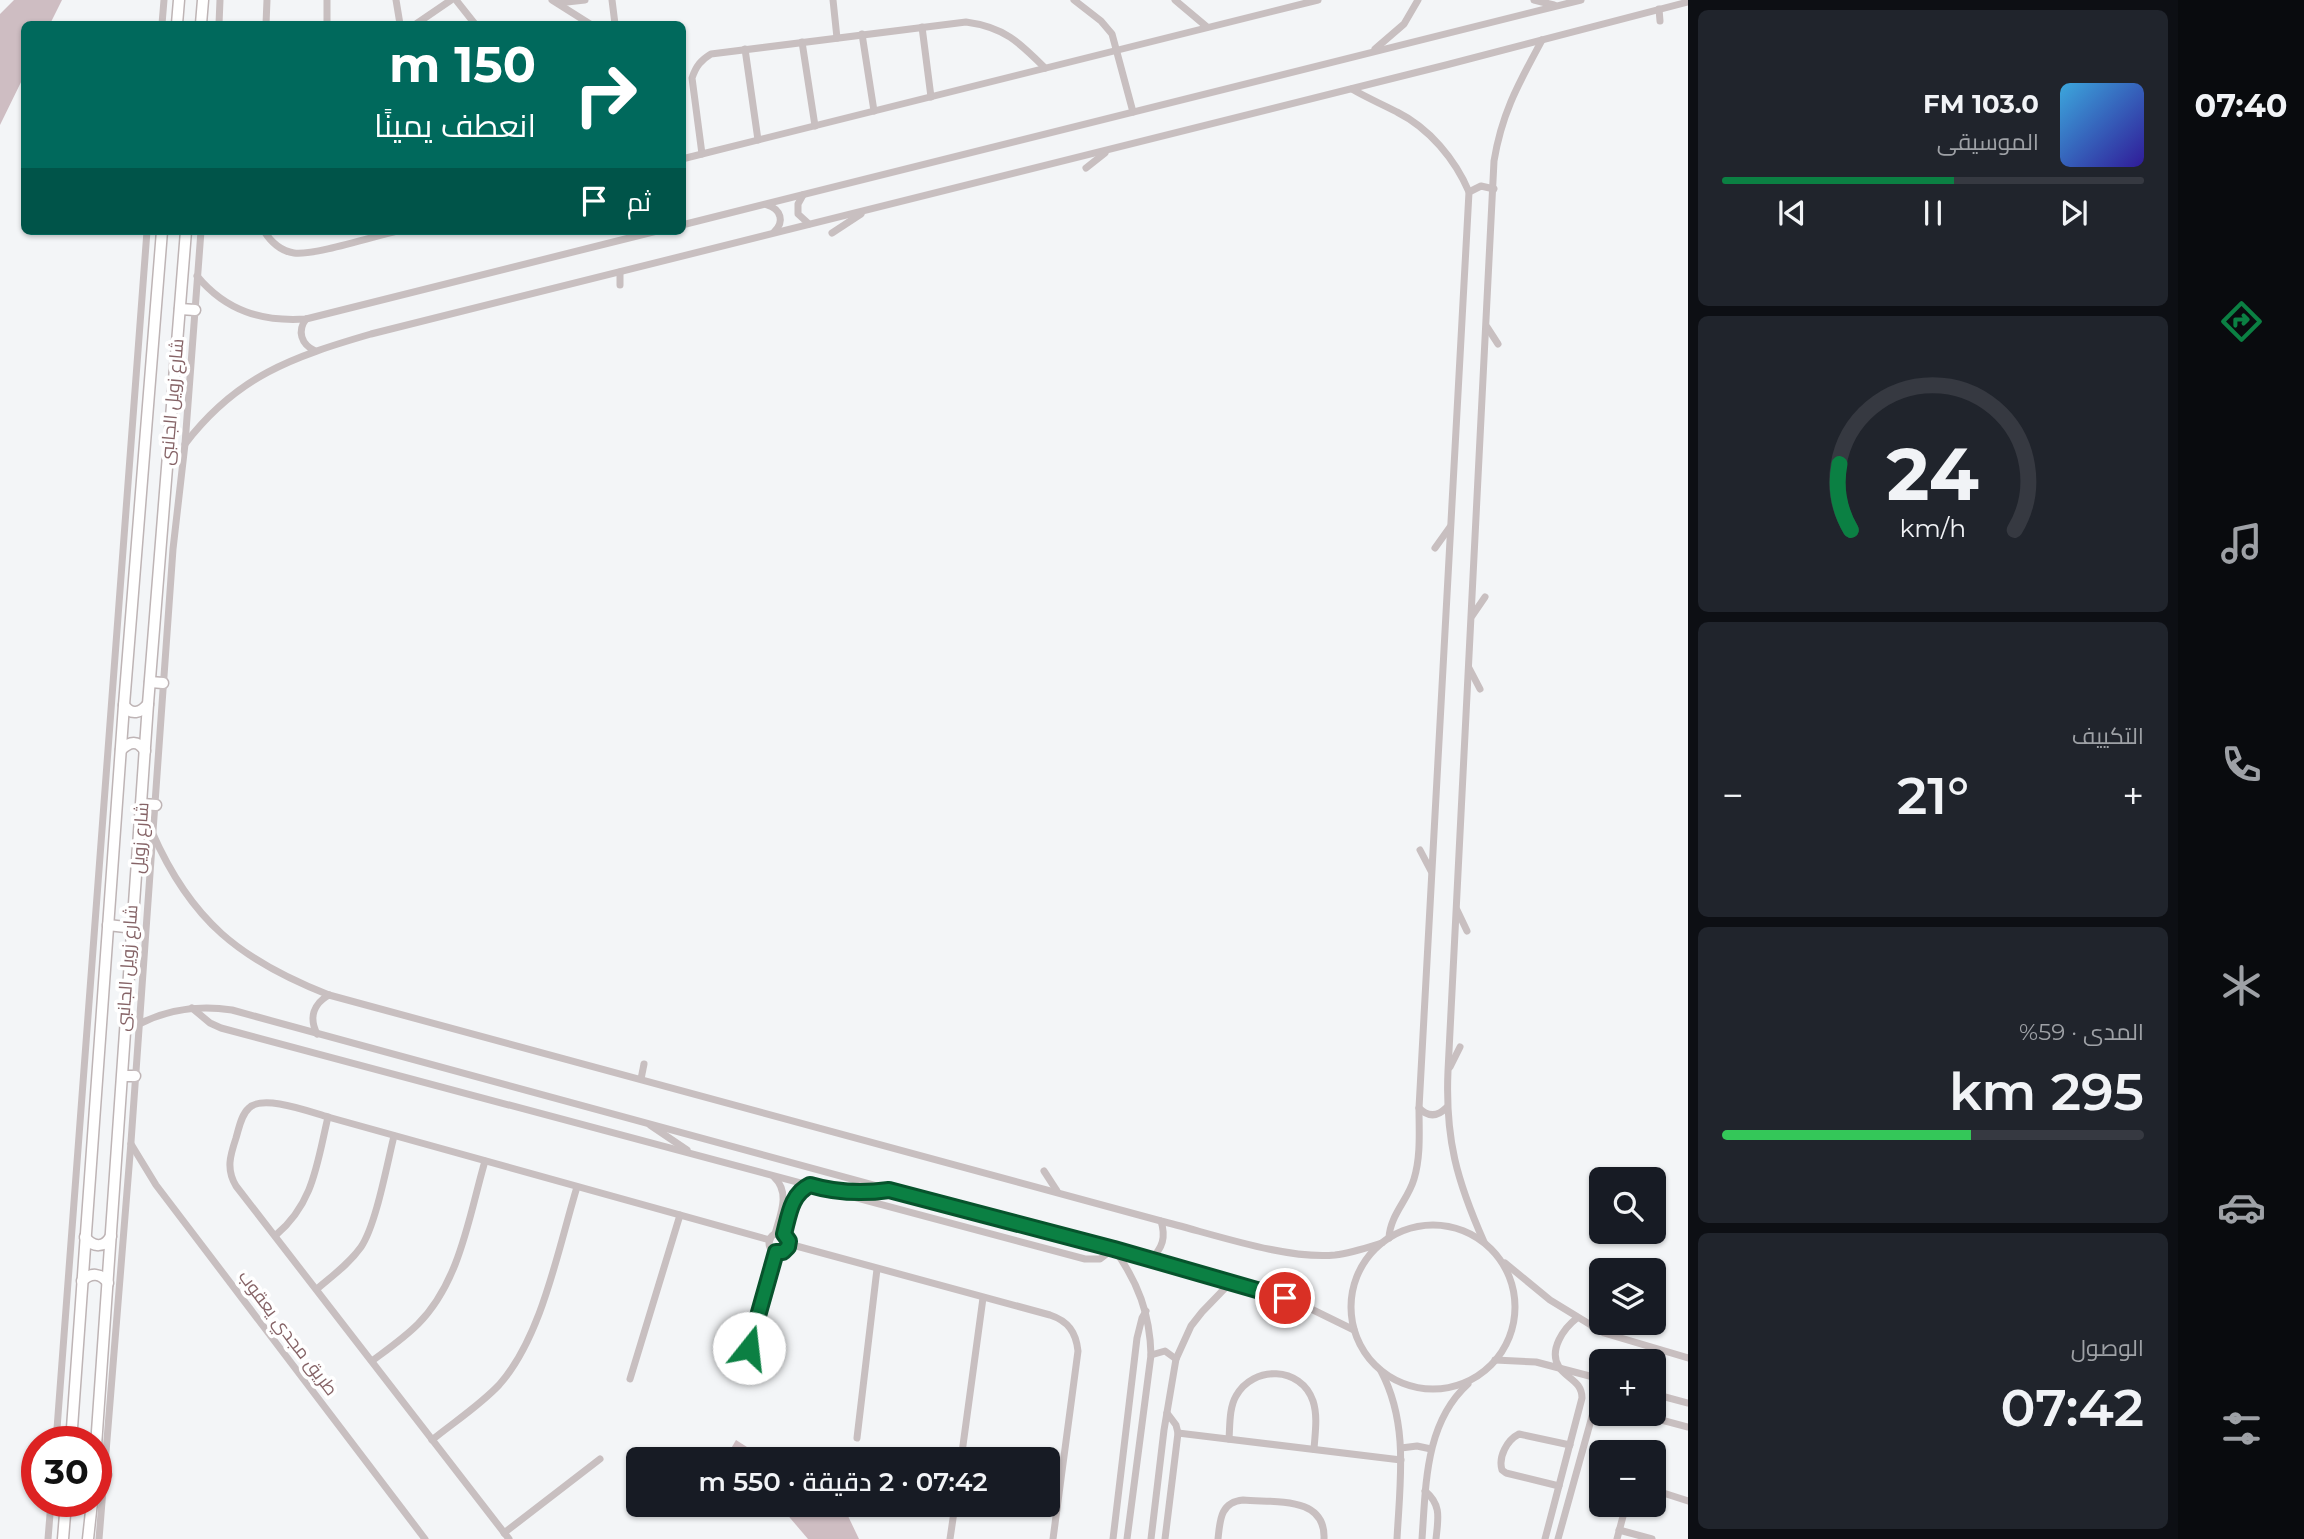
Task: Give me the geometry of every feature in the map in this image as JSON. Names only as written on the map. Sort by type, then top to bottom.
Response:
[{"type":"main road","points":[[177,21],[179,0]]},
{"type":"main road","points":[[201,21],[203,0]]},
{"type":"main road","name":"شارع زويل","points":[[72,1426],[124,705],[162,235]]},
{"type":"main road","name":"شارع زويل","points":[[97,1426],[148,704],[186,235]]},
{"type":"main road","points":[[180,309],[195,310]]},
{"type":"main road","points":[[150,682],[163,684]]},
{"type":"main road","points":[[124,705],[129,711],[136,713],[144,710],[148,704]]},
{"type":"main road","points":[[121,750],[134,742],[141,745],[145,751]]},
{"type":"main road","points":[[142,804],[156,805]]},
{"type":"main road","points":[[108,925],[134,928]]},
{"type":"main road","points":[[123,1076],[135,1076]]},
{"type":"main road","points":[[85,1237],[93,1245],[101,1245],[111,1236]]},
{"type":"main road","points":[[82,1281],[88,1276],[96,1275],[103,1277],[108,1283]]},
{"type":"main road","points":[[64,1539],[65,1517]]},
{"type":"main road","points":[[89,1539],[91,1517]]},
{"type":"street","points":[[162,21],[164,0]]},
{"type":"street","points":[[219,21],[220,0]]},
{"type":"street","points":[[266,21],[267,0]]},
{"type":"street","points":[[327,0],[327,21]]},
{"type":"street","points":[[396,0],[400,21]]},
{"type":"street","points":[[420,21],[451,0]]},
{"type":"street","points":[[456,0],[473,21]]},
{"type":"street","points":[[554,1],[585,0]]},
{"type":"street","points":[[612,0],[615,21]]},
{"type":"street","points":[[833,0],[837,38]]},
{"type":"street","points":[[1074,0],[1107,27],[1118,50],[1133,112]]},
{"type":"street","points":[[1175,0],[1207,27]]},
{"type":"street","points":[[686,158],[1318,0]]},
{"type":"street","points":[[1367,53],[1396,32],[1418,0]]},
{"type":"street","points":[[1534,0],[1558,6]]},
{"type":"street","points":[[686,224],[1581,0]]},
{"type":"street","points":[[554,1],[585,21]]},
{"type":"street","points":[[185,444],[207,417],[232,394],[270,370],[314,351],[371,334],[1352,89],[1688,2]]},
{"type":"street","points":[[1659,9],[1660,21]]},
{"type":"street","points":[[702,154],[692,78],[695,67],[711,54],[966,22],[1003,32],[1045,68]]},
{"type":"street","points":[[922,27],[931,97]]},
{"type":"street","points":[[862,34],[874,111]]},
{"type":"street","points":[[1542,40],[1511,96],[1494,161],[1446,1108],[1455,1162],[1470,1210],[1485,1242],[1501,1260],[1525,1281],[1577,1318],[1604,1333],[1688,1358]]},
{"type":"street","points":[[803,42],[816,126]]},
{"type":"street","points":[[745,49],[758,140]]},
{"type":"street","points":[[1352,89],[1398,113],[1427,133],[1457,168],[1469,192],[1416,1171],[1385,1241],[1366,1260],[1355,1282],[1351,1306],[1354,1330],[1365,1352],[1381,1370],[1395,1380],[1429,1389],[1446,1388],[1479,1375]]},
{"type":"street","points":[[1086,168],[1108,150]]},
{"type":"street","points":[[1469,192],[1481,186],[1494,189]]},
{"type":"street","points":[[803,195],[798,204],[798,214],[809,224]]},
{"type":"street","points":[[765,204],[775,207],[780,215],[780,225],[774,233]]},
{"type":"street","points":[[832,233],[868,210]]},
{"type":"street","name":"شارع زويل الجانبى","points":[[57,1426],[147,235]]},
{"type":"street","name":"شارع زويل الجانبى","points":[[105,1426],[131,1142],[173,549],[185,444],[201,235]]},
{"type":"street","points":[[267,235],[276,246],[293,253],[380,235]]},
{"type":"street","points":[[197,276],[215,295],[250,314],[276,320],[306,319],[636,235]]},
{"type":"street","points":[[620,272],[620,285]]},
{"type":"street","points":[[306,319],[301,327],[301,337],[306,346],[314,351]]},
{"type":"street","points":[[1487,327],[1498,344]]},
{"type":"street","points":[[1435,548],[1450,526]]},
{"type":"street","points":[[1472,617],[1485,597]]},
{"type":"street","points":[[1468,666],[1480,689]]},
{"type":"street","points":[[152,832],[172,873],[214,927],[268,968],[329,995],[1284,1252],[1334,1255],[1358,1251],[1419,1226],[1442,1225],[1465,1230],[1485,1242]]},
{"type":"street","points":[[1420,850],[1432,873]]},
{"type":"street","points":[[1456,908],[1467,931]]},
{"type":"street","points":[[317,1034],[312,1019],[313,1012],[322,999],[329,995]]},
{"type":"street","points":[[139,1024],[164,1013],[191,1008],[232,1010],[1113,1249],[1295,1302],[1354,1330]]},
{"type":"street","points":[[191,1008],[221,1028],[1085,1259],[1100,1259],[1113,1249]]},
{"type":"street","points":[[1448,1071],[1460,1046]]},
{"type":"street","points":[[640,1079],[645,1064]]},
{"type":"street","points":[[600,1459],[507,1536],[231,1177],[229,1158],[243,1115],[249,1107],[266,1101],[328,1116],[680,1215],[776,1236],[789,1244],[1059,1318],[1077,1339],[1077,1351],[1053,1539]]},
{"type":"street","points":[[1419,1108],[1425,1114],[1433,1116],[1446,1108]]},
{"type":"street","points":[[276,1235],[295,1217],[308,1195],[328,1116]]},
{"type":"street","points":[[647,1122],[696,1155]]},
{"type":"street","points":[[317,1289],[351,1260],[363,1245],[394,1136]]},
{"type":"street","name":"طريق مجدي يعقوب","points":[[131,1142],[156,1185],[425,1539]]},
{"type":"street","points":[[372,1361],[418,1324],[446,1286],[485,1161]]},
{"type":"street","points":[[1044,1171],[1057,1192]]},
{"type":"street","points":[[770,1175],[777,1180],[784,1195],[776,1236]]},
{"type":"street","points":[[789,1244],[786,1250],[776,1252],[771,1249],[794,1199],[810,1185]]},
{"type":"street","points":[[432,1440],[498,1386],[525,1347],[536,1322],[577,1187]]},
{"type":"street","points":[[836,1192],[872,1193],[889,1190]]},
{"type":"street","points":[[630,1379],[680,1215]]},
{"type":"street","points":[[1150,1260],[1159,1252],[1164,1242],[1161,1220]]},
{"type":"street","points":[[1113,1249],[1136,1284],[1146,1310],[1151,1355],[1127,1539]]},
{"type":"street","points":[[743,1371],[776,1252]]},
{"type":"street","points":[[1422,1539],[1425,1491],[1436,1430],[1453,1399],[1495,1360],[1509,1337],[1515,1311],[1512,1284],[1501,1260]]},
{"type":"street","points":[[857,1438],[877,1269]]},
{"type":"street","points":[[1151,1539],[1176,1359],[1191,1326],[1230,1283]]},
{"type":"street","points":[[963,1447],[983,1298]]},
{"type":"street","points":[[1113,1539],[1137,1338],[1146,1310]]},
{"type":"street","points":[[1545,1539],[1582,1398],[1577,1383],[1559,1367],[1556,1356],[1561,1334],[1577,1318]]},
{"type":"street","points":[[1151,1355],[1165,1351],[1176,1359]]},
{"type":"street","points":[[1495,1360],[1536,1362],[1589,1376]]},
{"type":"street","points":[[1381,1370],[1394,1399],[1401,1448],[1397,1539]]},
{"type":"street","points":[[1229,1439],[1233,1404],[1237,1394],[1258,1376],[1281,1374],[1299,1382],[1310,1395],[1315,1414],[1314,1450]]},
{"type":"street","points":[[1666,1397],[1688,1403]]},
{"type":"street","points":[[1582,1398],[1589,1400]]},
{"type":"street","points":[[1165,1539],[1178,1433],[1176,1425],[1167,1413]]},
{"type":"street","points":[[1666,1421],[1688,1427]]},
{"type":"street","points":[[1558,1539],[1591,1426]]},
{"type":"street","points":[[1178,1433],[1401,1460]]},
{"type":"street","points":[[1559,1486],[1506,1473],[1500,1462],[1508,1442],[1519,1434],[1570,1445]]},
{"type":"street","points":[[1401,1448],[1417,1446],[1431,1449]]},
{"type":"street","points":[[1425,1491],[1432,1496],[1439,1512],[1436,1539]]},
{"type":"street","points":[[1666,1494],[1688,1501]]},
{"type":"street","points":[[1218,1539],[1223,1510],[1232,1502],[1243,1500],[1311,1508],[1321,1518],[1324,1539]]},
{"type":"street","points":[[48,1539],[50,1517]]},
{"type":"street","name":"شارع زويل الجانبى","points":[[99,1539],[100,1517]]},
{"type":"street","points":[[950,1539],[953,1517]]},
{"type":"street","points":[[1617,1539],[1623,1517]]},
{"type":"street","points":[[1619,1530],[1652,1539]]},
{"type":"shaded area","points":[[14,0],[62,0],[52,21],[21,21],[21,82],[0,125],[0,14]]},
{"type":"shaded area","points":[[736,1440],[747,1447],[732,1447]]},
{"type":"shaded area","points":[[789,1517],[848,1517],[859,1539],[808,1539]]},
{"type":"route","points":[[749,1348],[776,1252],[783,1252],[788,1247],[789,1241],[784,1234],[794,1199],[803,1188],[810,1185],[854,1194],[889,1190],[1114,1249],[1285,1298]]}]
